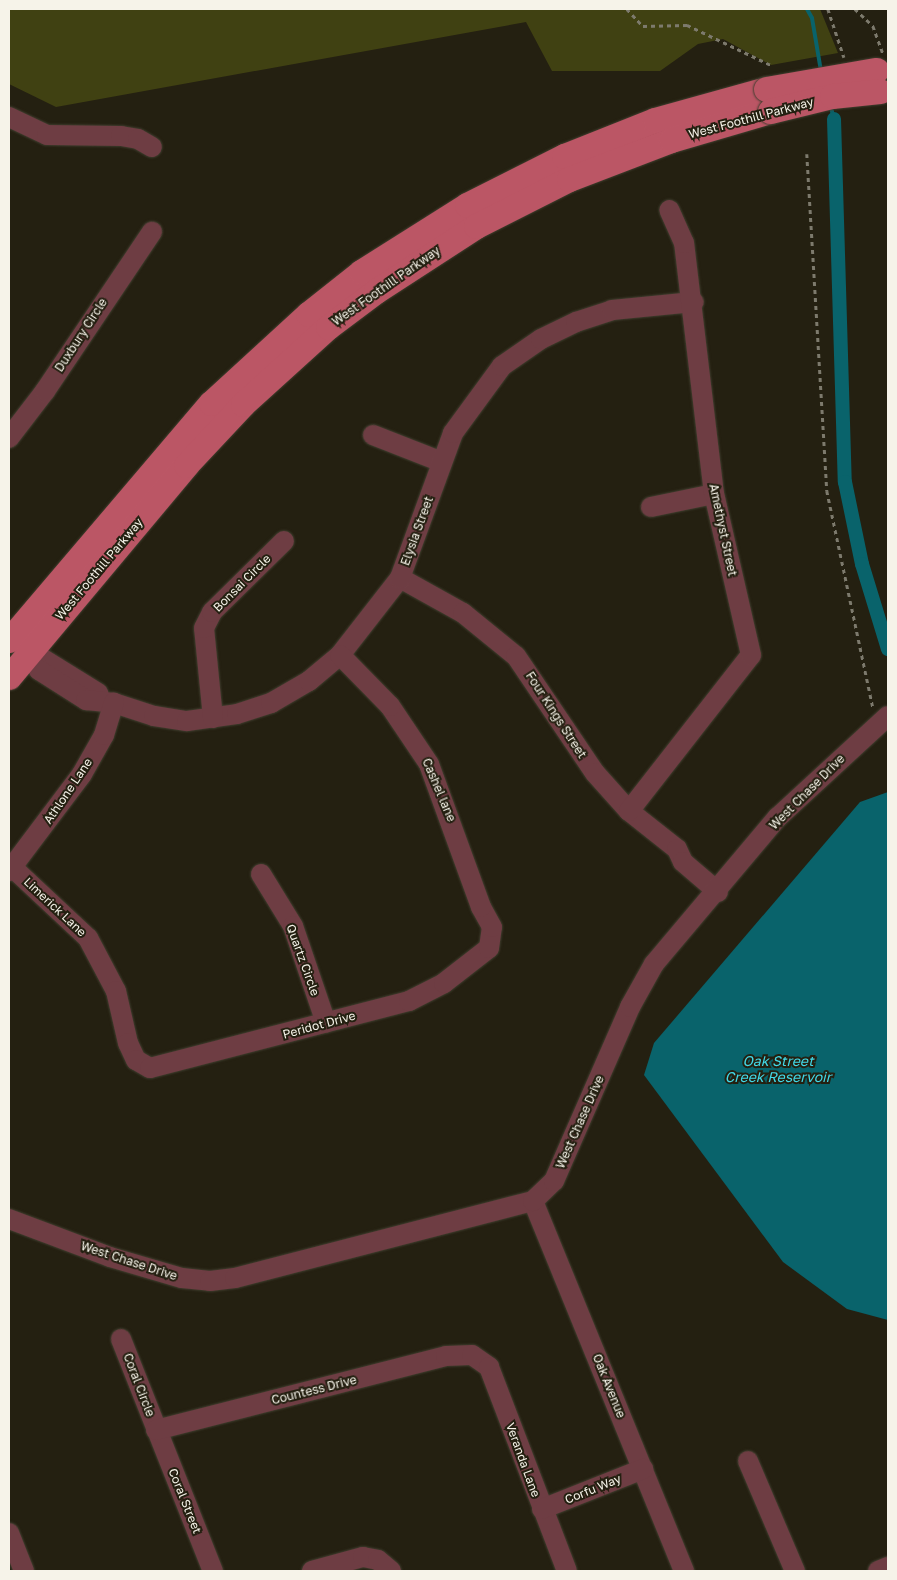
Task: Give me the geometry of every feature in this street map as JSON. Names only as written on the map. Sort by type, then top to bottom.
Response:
[{"type":"main road","name":"West Foothill Parkway","points":[[9,676],[15,641],[243,404],[328,327],[376,290],[476,226],[569,179],[672,140],[769,88],[832,96],[884,78]]},
{"type":"street","points":[[9,117],[47,135],[121,136],[138,139],[152,147]]},
{"type":"street","name":"Amethyst Street","points":[[629,811],[751,655],[714,494],[694,302],[684,243],[669,210]]},
{"type":"street","name":"Duxbury Circle","points":[[9,438],[45,391],[152,232]]},
{"type":"street","name":"Elysia Street","points":[[15,641],[39,670],[86,700],[114,703],[154,716],[187,721],[213,718],[271,703],[309,681],[340,656],[400,578],[453,433],[474,400],[502,366],[541,339],[612,310],[694,302]]},
{"type":"street","points":[[373,435],[442,462]]},
{"type":"street","points":[[651,507],[714,494]]},
{"type":"street","name":"Bonsai Circle","points":[[213,718],[204,628],[212,612],[284,542]]},
{"type":"street","name":"Four Kings Street","points":[[400,578],[463,613],[516,656],[595,773],[629,811],[676,849],[683,862],[722,887]]},
{"type":"street","name":"Cashel lane","points":[[340,656],[390,706],[429,764],[481,907],[492,927],[489,948]]},
{"type":"street","name":"Athlone Lane","points":[[11,869],[82,774],[104,735],[114,703]]},
{"type":"street","name":"West Chase Drive","points":[[9,1219],[110,1257],[182,1278],[210,1281],[235,1278],[533,1201],[554,1181],[640,986],[654,964],[722,887],[778,817],[882,721]]},
{"type":"street","name":"Limerick Lane","points":[[11,869],[88,938],[116,991],[128,1043],[136,1060]]},
{"type":"street","name":"Quartz Circle","points":[[261,874],[293,926],[326,1023]]},
{"type":"street","name":"Peridot Drive","points":[[136,1060],[150,1068],[409,1001],[444,983],[489,948]]},
{"type":"street","name":"Oak Avenue","points":[[533,1201],[684,1571]]},
{"type":"street","name":"Coral Circle","points":[[121,1339],[156,1430]]},
{"type":"street","name":"Countess Drive","points":[[156,1430],[446,1356],[472,1355]]},
{"type":"street","name":"Veranda Lane","points":[[472,1355],[489,1367],[567,1571]]},
{"type":"street","name":"Coral Street","points":[[156,1430],[213,1571]]},
{"type":"street","points":[[748,1461],[795,1571]]},
{"type":"street","name":"Corfu Way","points":[[542,1509],[643,1469]]},
{"type":"street","points":[[9,1533],[24,1571]]},
{"type":"street","points":[[312,1571],[363,1557],[385,1566]]},
{"type":"street","points":[[878,1571],[888,1567]]},
{"type":"path","points":[[627,9],[644,26],[687,25],[769,88]]},
{"type":"path","points":[[855,9],[879,36],[884,78]]},
{"type":"path","points":[[807,154],[827,491],[872,695],[882,721]]},
{"type":"shaded area","points":[[9,9],[820,9],[838,53],[771,65],[723,39],[698,44],[660,71],[552,71],[526,22],[56,107],[9,84]]},
{"type":"water","name":"Oak Street Creek Reservoir","points":[[888,792],[888,1320],[847,1309],[783,1262],[644,1075],[654,1043],[860,802]]},
{"type":"waterway","points":[[807,9],[812,18],[821,71]]},
{"type":"waterway","points":[[830,104],[834,119]]},
{"type":"waterway","points":[[834,119],[845,482],[862,564],[888,649]]}]
